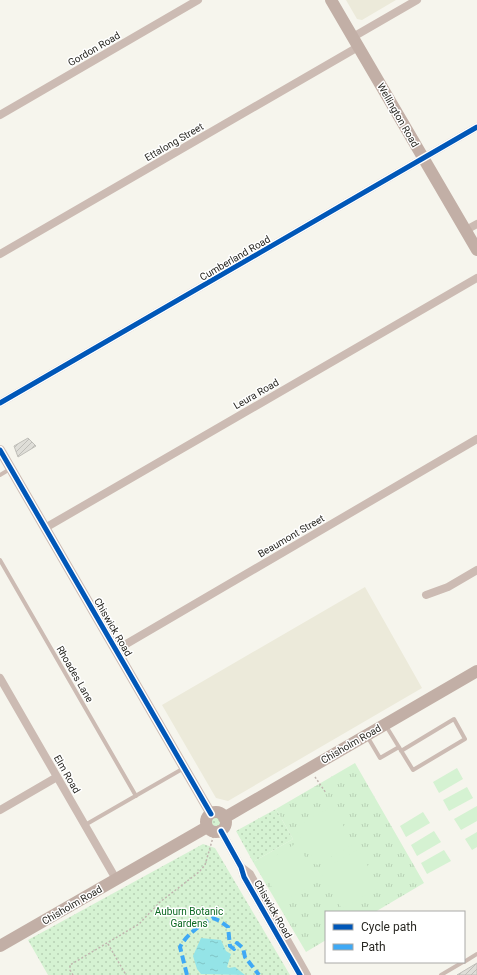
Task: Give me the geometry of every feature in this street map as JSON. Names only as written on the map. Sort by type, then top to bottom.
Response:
[{"type":"main road","name":"Wellington Road","points":[[332,0],[477,250]]},
{"type":"main road","name":"Chisholm Road","points":[[224,818],[477,671]]},
{"type":"main road","points":[[220,813],[226,824],[214,830],[206,818],[211,814],[220,813]]},
{"type":"main road","name":"Chisholm Road","points":[[0,946],[116,879],[214,830]]},
{"type":"street","name":"Gordon Road","points":[[0,114],[198,0]]},
{"type":"street","name":"Ettalong Street","points":[[0,254],[356,42],[417,0]]},
{"type":"street","name":"Cumberland Road","points":[[0,403],[477,127]]},
{"type":"street","points":[[466,230],[477,224]]},
{"type":"street","name":"Leura Road","points":[[45,528],[477,278]]},
{"type":"street","name":"Beaumont Street","points":[[116,650],[477,439]]},
{"type":"street","name":"Chiswick Road","points":[[0,450],[211,814]]},
{"type":"street","points":[[426,595],[448,587],[477,570]]},
{"type":"street","name":"Elm Road","points":[[0,678],[116,879]]},
{"type":"street","points":[[0,810],[57,777]]},
{"type":"street","name":"Chiswick Road","points":[[214,830],[241,867],[250,874],[307,975]]},
{"type":"street","name":"Chiswick Road","points":[[241,867],[244,877],[300,975]]},
{"type":"lane","points":[[0,475],[11,468]]},
{"type":"lane","name":"Rhoades Lane","points":[[0,560],[136,796]]},
{"type":"lane","points":[[367,735],[380,758],[400,749],[454,719],[465,739],[413,770],[400,749],[385,725]]},
{"type":"lane","points":[[85,825],[184,768]]},
{"type":"lane","points":[[465,961],[477,954]]},
{"type":"lane","points":[[441,975],[462,963]]},
{"type":"path","points":[[315,777],[326,793]]},
{"type":"path","points":[[73,975],[70,970],[70,965],[108,944],[139,924],[160,902],[199,872],[205,865],[214,830]]},
{"type":"path","points":[[108,944],[126,975]]},
{"type":"shaded area","points":[[346,0],[396,0],[362,20],[357,19]]},
{"type":"shaded area","points":[[365,587],[422,688],[228,801],[216,798],[162,705]]},
{"type":"green space","points":[[355,763],[424,883],[377,911],[325,911],[325,941],[306,952],[253,862],[293,839],[276,809]]},
{"type":"green space","points":[[457,768],[463,779],[439,793],[433,782]]},
{"type":"green space","points":[[467,787],[473,798],[449,811],[443,800]]},
{"type":"green space","points":[[332,806],[354,844],[317,865],[295,828]]},
{"type":"green space","points":[[477,806],[477,821],[461,830],[454,819]]},
{"type":"green space","points":[[276,809],[293,839],[253,862],[236,831]]},
{"type":"green space","points":[[423,812],[430,823],[406,837],[400,826]]},
{"type":"green space","points":[[215,816],[219,818],[221,822],[219,826],[215,828],[211,826],[209,822],[211,818]]},
{"type":"green space","points":[[434,831],[441,842],[417,856],[411,845]]},
{"type":"green space","points":[[477,832],[477,847],[472,850],[465,839]]},
{"type":"green space","points":[[297,843],[319,881],[281,903],[259,865]]},
{"type":"green space","name":"Auburn Botanic Gardens","points":[[203,844],[215,848],[290,975],[48,975],[28,940]]},
{"type":"green space","points":[[358,849],[380,887],[342,909],[320,871]]},
{"type":"green space","points":[[444,850],[451,861],[427,874],[421,863]]},
{"type":"water","points":[[201,938],[221,940],[226,951],[231,954],[227,967],[235,967],[245,975],[201,974],[197,969],[193,956]]},
{"type":"building","points":[[28,438],[36,446],[18,457],[14,446]]},
{"type":"building","points":[[477,963],[477,975],[457,975]]},
{"type":"marked path","points":[[187,975],[180,947],[194,930],[213,918],[228,927],[230,946],[234,949],[237,943],[243,948],[245,957],[259,975]]},
{"type":"cycle path","points":[[0,403],[477,127]]},
{"type":"cycle path","points":[[0,450],[211,814]]},
{"type":"cycle path","points":[[221,831],[241,867],[244,877],[300,975]]}]
